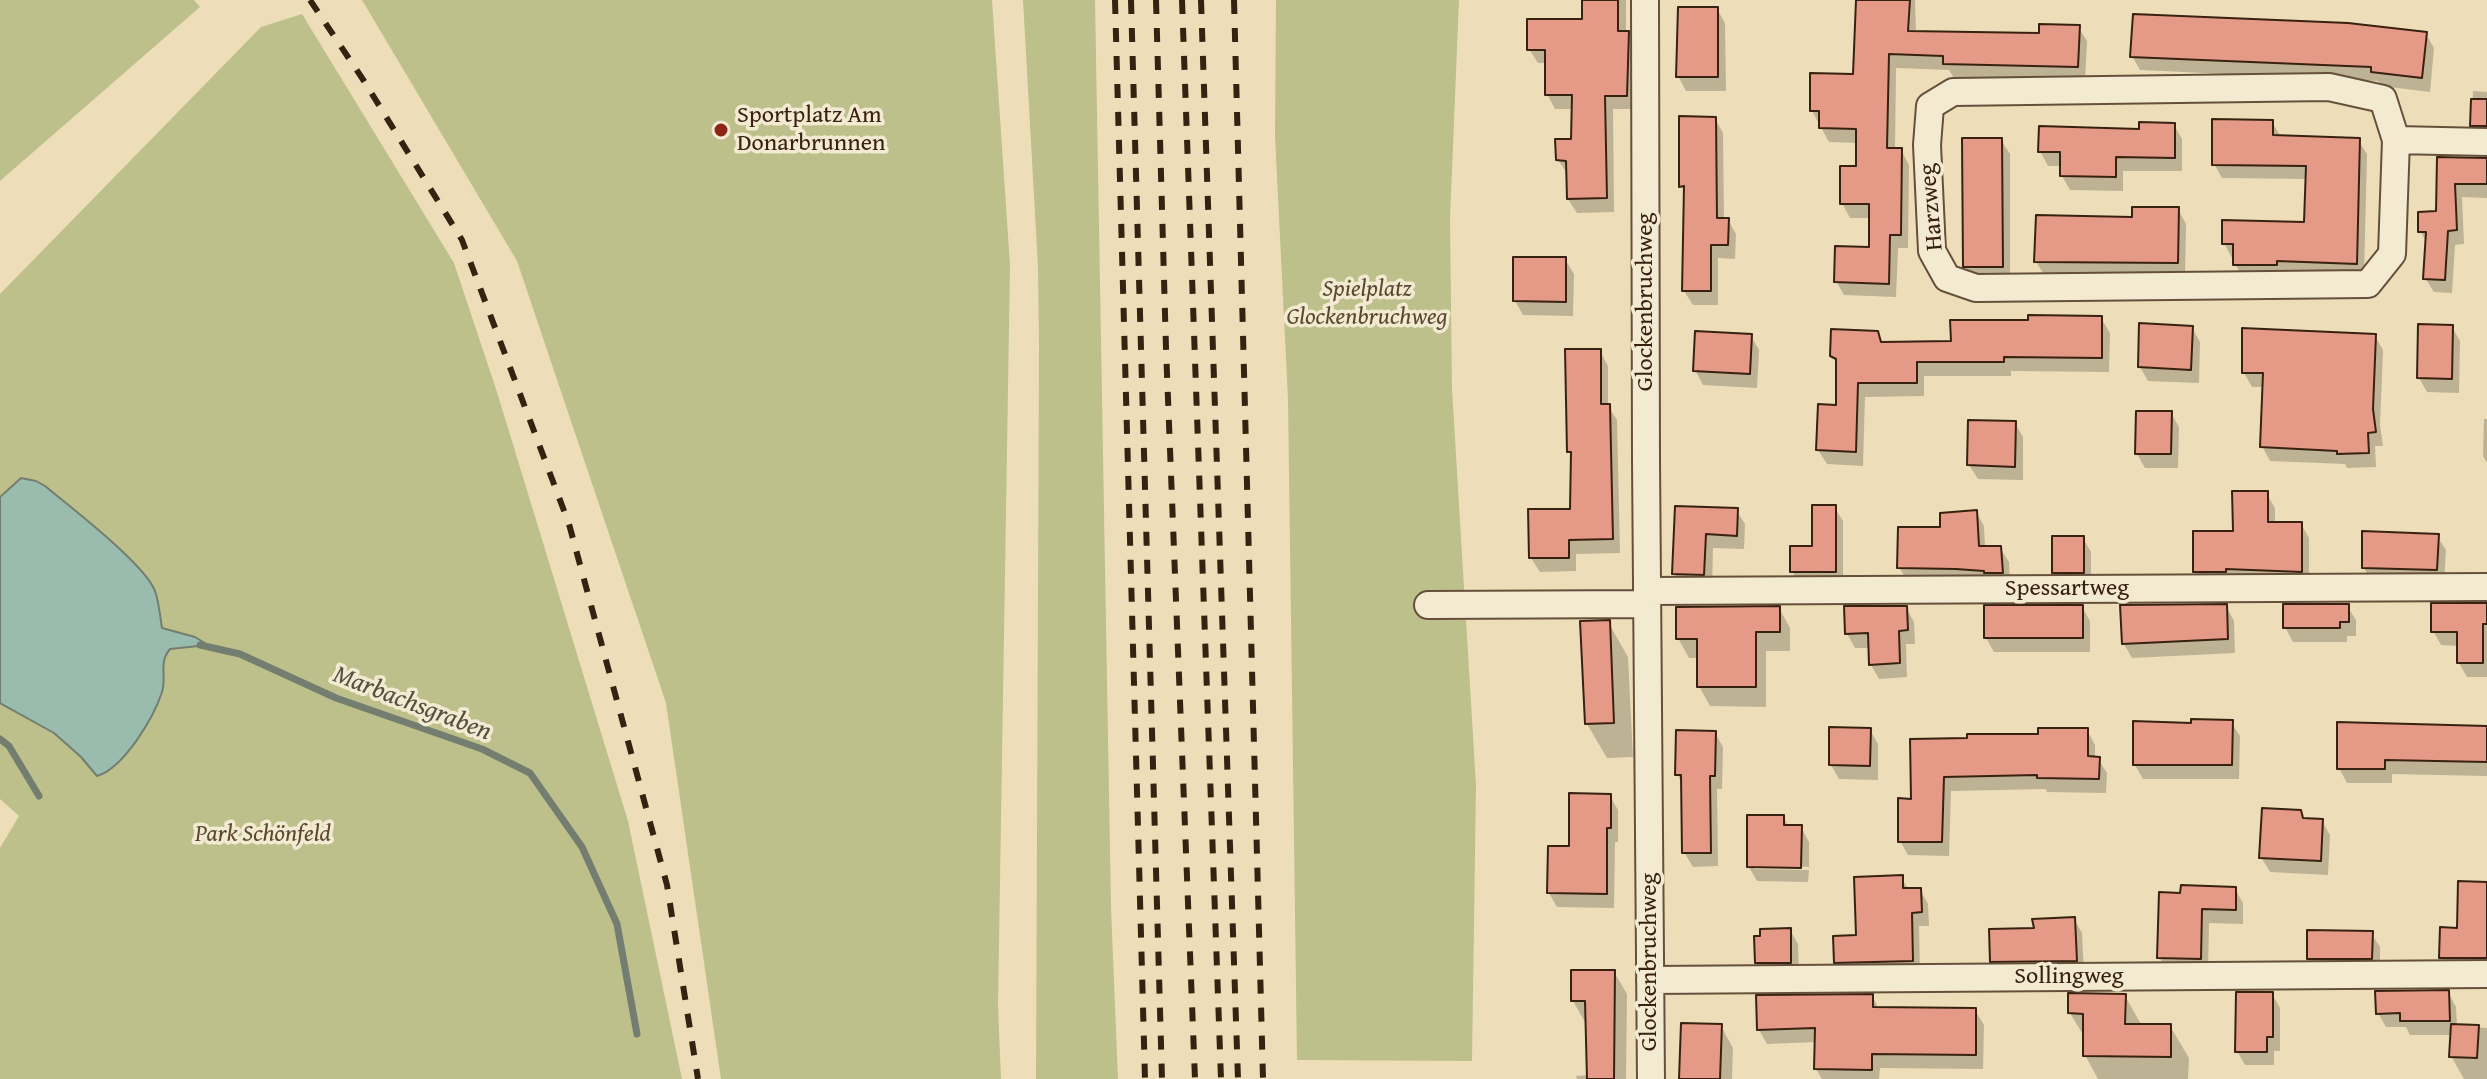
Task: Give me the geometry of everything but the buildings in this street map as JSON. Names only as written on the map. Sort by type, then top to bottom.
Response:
[{"type":"street","name":"Glockenbruchweg","points":[[1645,0],[1651,1079]]},
{"type":"street","name":"Harzweg","points":[[2329,87],[2383,99],[2396,140],[2392,254],[2368,284],[1976,288],[1947,278],[1932,251],[1927,145],[1930,106],[1953,92],[2329,87]]},
{"type":"street","points":[[2396,140],[2487,142]]},
{"type":"street","name":"Spessartweg","points":[[1647,598],[2487,587]]},
{"type":"street","points":[[1428,605],[1647,598]]},
{"type":"street","name":"Sollingweg","points":[[1650,980],[2487,974]]},
{"type":"green space","points":[[0,0],[194,0],[200,7],[0,181]]},
{"type":"green space","points":[[362,0],[992,0],[1010,265],[998,1005],[1001,1079],[721,1079],[666,703],[517,261]]},
{"type":"green space","points":[[1023,0],[1095,0],[1111,907],[1118,1079],[1036,1079],[1039,346],[1038,267]]},
{"type":"green space","name":"Spielplatz Glockenbruchweg","points":[[1276,0],[1459,0],[1450,219],[1452,389],[1476,785],[1472,1061],[1297,1060],[1288,399],[1275,136]]},
{"type":"green space","name":"Park Schönfeld","points":[[302,14],[454,263],[497,392],[628,821],[682,1079],[0,1079],[0,848],[19,816],[0,799],[0,294],[261,27]]},
{"type":"shaded area","points":[[21,478],[45,486],[137,566],[155,591],[162,628],[195,637],[208,645],[170,649],[164,660],[162,692],[152,715],[127,752],[97,776],[54,733],[0,703],[0,497]]},
{"type":"waterway","name":"Marbachsgraben","points":[[200,645],[240,654],[336,698],[482,749],[530,773],[582,847],[617,924],[637,1034]]},
{"type":"waterway","points":[[0,739],[9,746],[39,796]]},
{"type":"railway","points":[[310,0],[462,240],[569,524],[667,885],[698,1079]]},
{"type":"railway","points":[[1115,0],[1145,1079]]},
{"type":"railway","points":[[1131,0],[1162,1079]]},
{"type":"railway","points":[[1156,0],[1166,348],[1195,1079]]},
{"type":"railway","points":[[1182,0],[1221,1079]]},
{"type":"railway","points":[[1201,0],[1238,1079]]},
{"type":"railway","points":[[1234,0],[1263,1079]]},
{"type":"place","name":"Sportplatz Am Donarbrunnen","points":[[721,130]]}]
